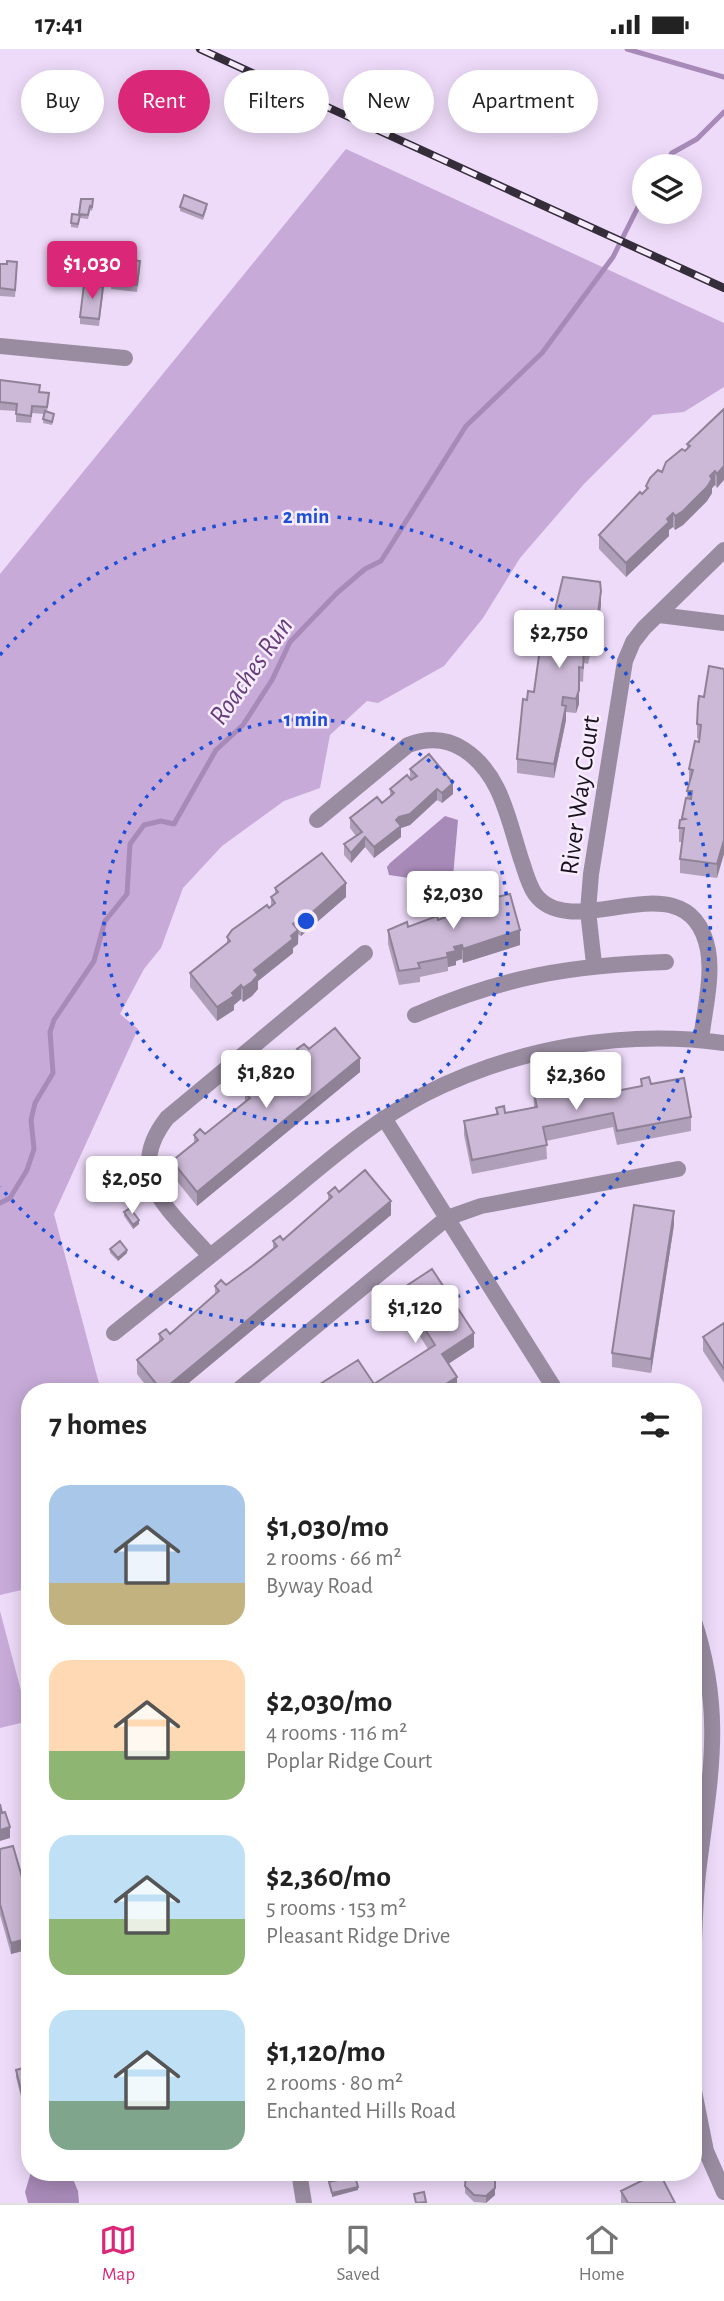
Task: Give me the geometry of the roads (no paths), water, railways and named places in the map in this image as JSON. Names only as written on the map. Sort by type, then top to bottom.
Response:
[{"type":"street","points":[[0,346],[125,358]]},
{"type":"street","name":"River Way Court","points":[[594,964],[588,911],[595,840],[620,682],[633,642],[724,550]]},
{"type":"street","points":[[659,615],[724,623]]},
{"type":"street","points":[[317,820],[408,745],[422,739],[458,745],[486,768],[497,785],[535,894],[555,907],[588,911],[661,903],[677,908],[693,920],[708,950],[701,1040]]},
{"type":"street","points":[[210,1256],[151,1184],[148,1149],[155,1133],[167,1118],[365,953]]},
{"type":"street","points":[[415,1015],[500,983],[549,971],[594,964],[666,962]]},
{"type":"street","points":[[114,1333],[384,1118],[425,1094],[460,1079],[538,1053],[580,1044],[635,1039],[701,1040],[724,1044]]},
{"type":"street","points":[[384,1118],[551,1383]]},
{"type":"street","points":[[247,1383],[447,1218],[481,1206],[678,1169]]},
{"type":"street","points":[[702,1643],[714,1725],[714,1754],[702,1851]]},
{"type":"street","points":[[702,2131],[706,2151],[724,2192]]},
{"type":"street","points":[[300,2181],[304,2203]]},
{"type":"waterway","points":[[627,49],[724,77]]},
{"type":"waterway","name":"Roaches Run","points":[[671,154],[697,139],[724,112]]},
{"type":"waterway","name":"Roaches Run","points":[[0,1203],[10,1198],[27,1170],[34,1149],[31,1120],[35,1103],[53,1073],[50,1032],[54,1020],[94,961],[105,921],[127,894],[130,844],[144,825],[161,821],[174,824],[216,750],[243,725],[272,680],[290,642],[337,593],[365,569],[381,561],[466,426],[542,353],[613,257],[632,219]]},
{"type":"railway","points":[[200,49],[724,288]]}]
